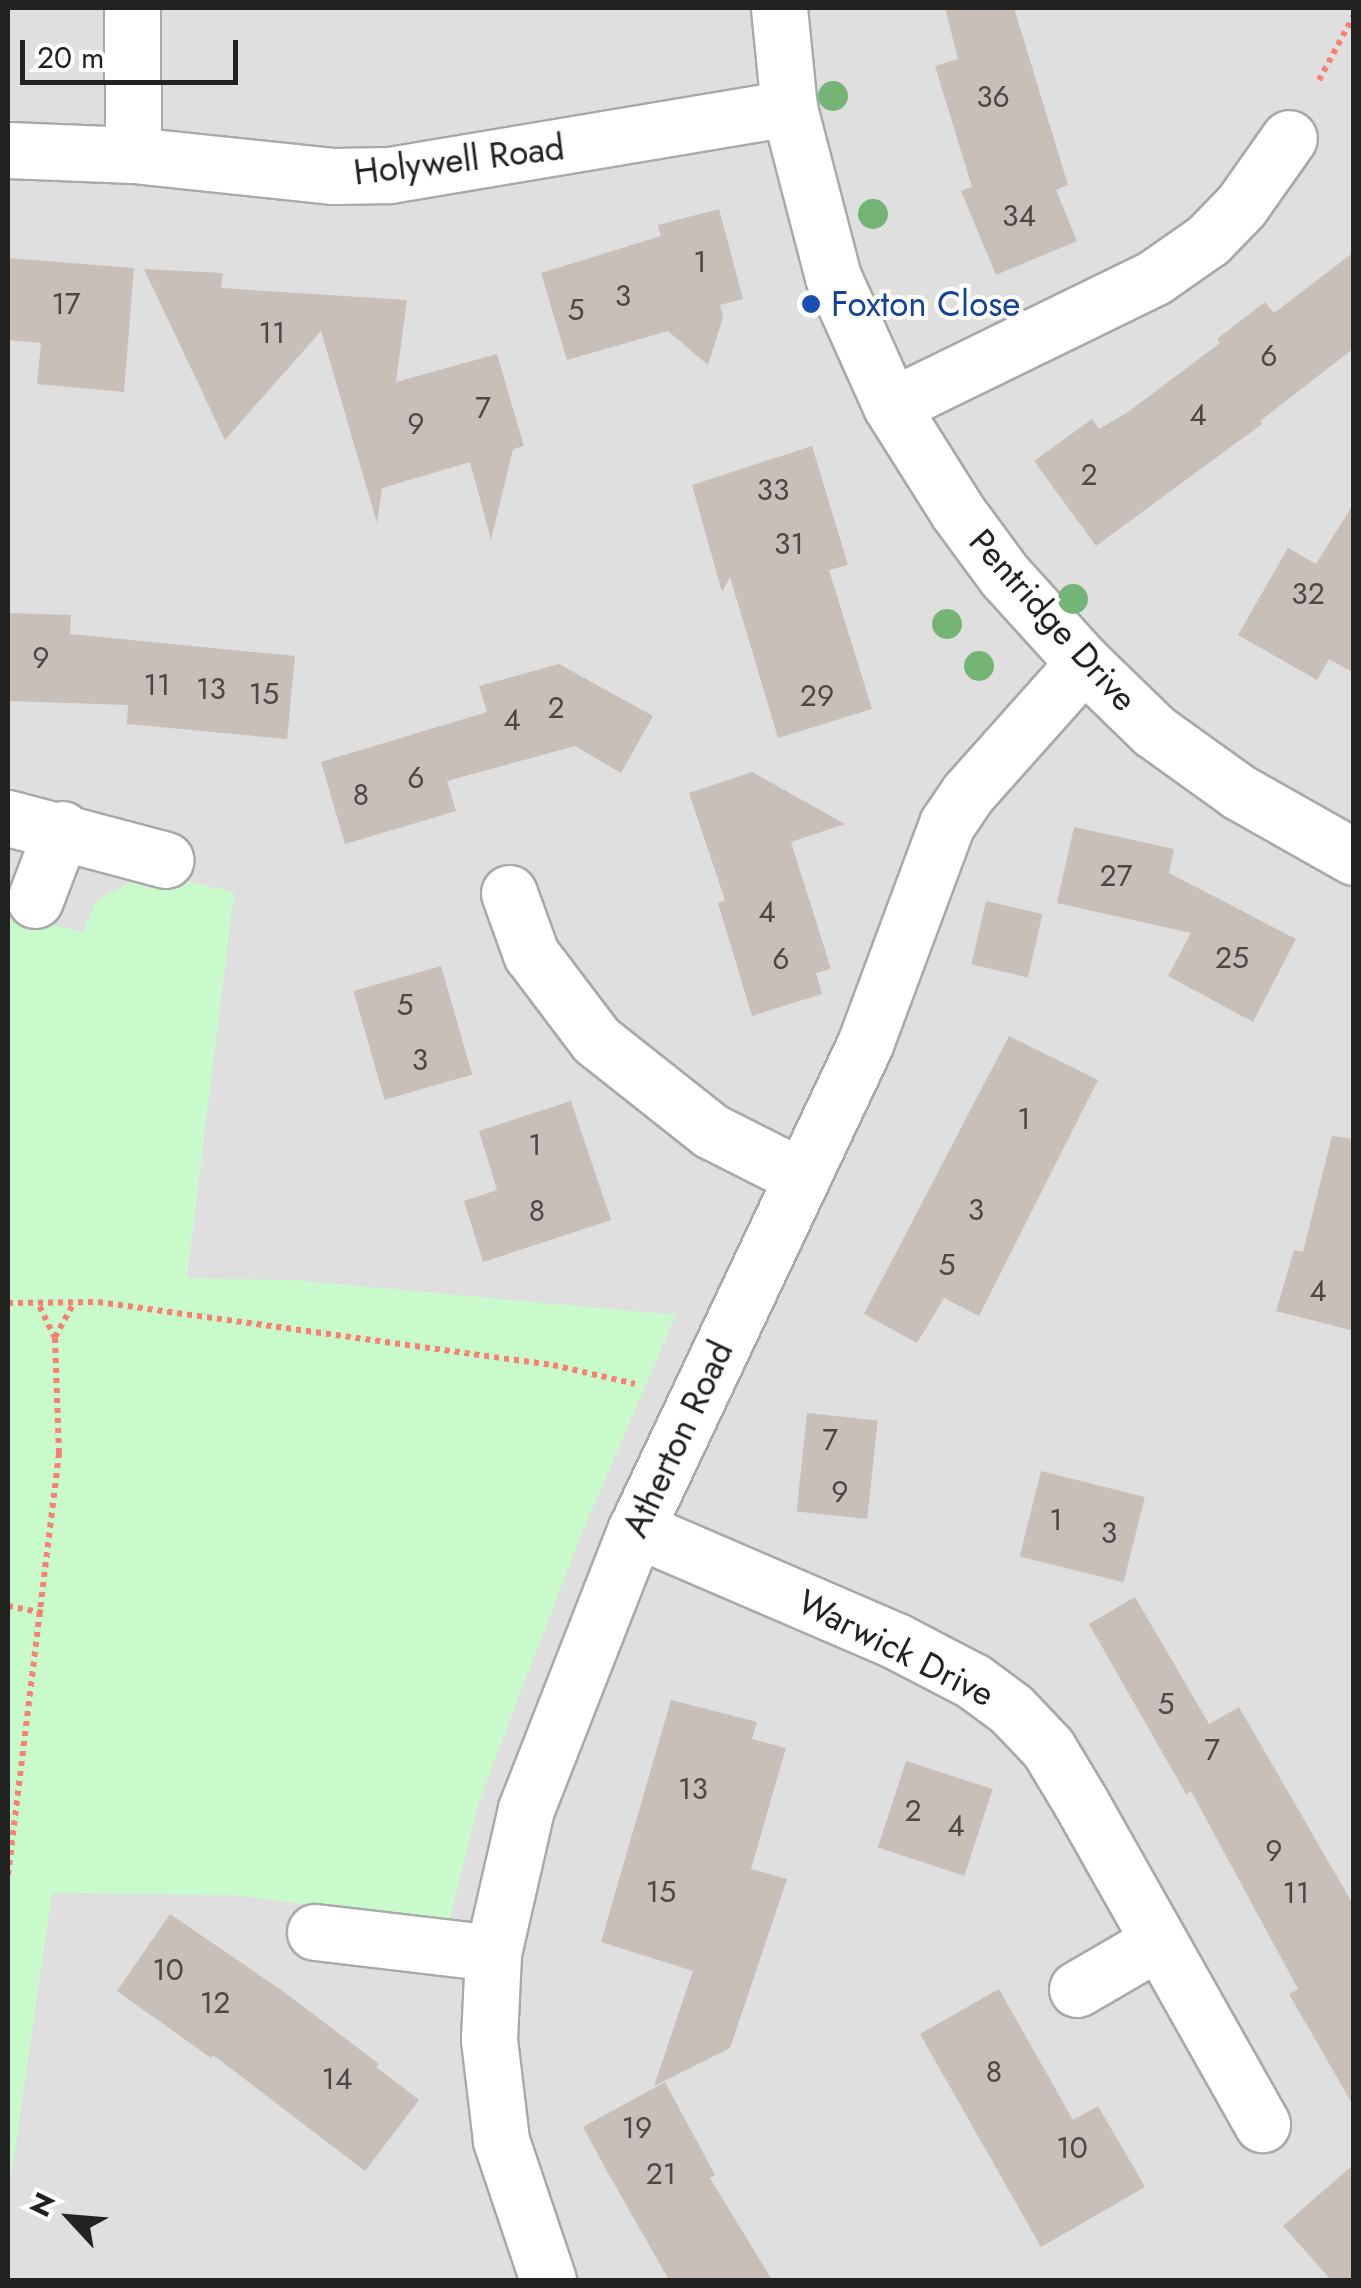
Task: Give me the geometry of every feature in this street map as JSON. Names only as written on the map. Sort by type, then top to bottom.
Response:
[{"type":"street","points":[[132,8],[132,155]]},
{"type":"street","name":"Pentridge Drive","points":[[779,8],[789,108],[833,277],[892,406],[957,511],[1005,576],[1084,663],[1154,730],[1238,792],[1354,858]]},
{"type":"street","name":"Holywell Road","points":[[8,150],[132,155],[334,176],[389,175],[789,108]]},
{"type":"street","points":[[892,406],[1155,277],[1208,240],[1289,138]]},
{"type":"street","name":"Atherton Road","points":[[548,2280],[514,2186],[493,2100],[489,2039],[493,1953],[526,1808],[636,1529],[692,1402],[865,1044],[947,824],[980,778],[1084,663]]},
{"type":"street","points":[[8,818],[62,829],[166,860]]},
{"type":"street","points":[[36,900],[62,829]]},
{"type":"street","points":[[508,893],[531,954],[596,1040],[712,1131],[802,1177]]},
{"type":"street","name":"Warwick Drive","points":[[636,1529],[896,1641],[973,1681],[1011,1709],[1048,1748],[1262,2124]]},
{"type":"street","points":[[316,1932],[493,1953]]},
{"type":"street","points":[[1077,1989],[1156,1943]]},
{"type":"path","points":[[8,1303],[98,1302],[553,1364],[692,1402]]},
{"type":"path","points":[[54,1338],[74,1303]]},
{"type":"path","points":[[8,1875],[43,1614],[59,1453],[54,1338],[38,1304]]},
{"type":"path","points":[[8,1606],[43,1614]]},
{"type":"shaded area","points":[[8,8],[1353,8],[1353,2280],[8,2280]]},
{"type":"green space","points":[[185,881],[234,892],[187,1278],[293,1280],[676,1315],[581,1535],[480,1798],[449,1922],[231,1895],[52,1893],[8,2197],[8,914],[83,932],[97,900],[131,882],[164,886]]},
{"type":"building","points":[[945,8],[1014,8],[1068,185],[1056,190],[1077,241],[996,275],[961,191],[972,187],[935,66],[958,59]]},
{"type":"building","points":[[719,209],[743,299],[720,305],[723,317],[708,365],[668,331],[567,360],[541,273],[661,236],[658,225]]},
{"type":"building","points":[[1354,252],[1354,348],[1260,421],[1262,424],[1096,546],[1034,461],[1092,419],[1099,429],[1128,412],[1220,343],[1217,339],[1265,302],[1274,313]]},
{"type":"building","points":[[8,258],[134,268],[124,392],[37,384],[41,343],[8,340]]},
{"type":"building","points":[[144,269],[223,273],[221,288],[407,300],[396,382],[497,354],[524,446],[513,449],[491,540],[470,462],[382,488],[377,523],[321,331],[225,440]]},
{"type":"building","points":[[812,446],[848,565],[829,570],[872,709],[778,738],[730,577],[722,592],[692,485]]},
{"type":"building","points":[[1354,503],[1354,673],[1329,659],[1317,680],[1238,635],[1288,548],[1316,564]]},
{"type":"building","points":[[8,613],[71,615],[70,634],[295,656],[287,739],[127,724],[128,705],[8,701]]},
{"type":"building","points":[[559,664],[653,716],[621,773],[575,746],[447,781],[456,811],[345,844],[321,762],[487,712],[479,686]]},
{"type":"building","points":[[752,772],[845,824],[791,842],[831,969],[816,973],[822,994],[752,1016],[718,903],[725,900],[689,793]]},
{"type":"building","points":[[1074,827],[1174,849],[1169,873],[1296,939],[1253,1022],[1168,976],[1191,933],[1057,903]]},
{"type":"building","points":[[986,901],[1043,914],[1028,977],[971,964]]},
{"type":"building","points":[[441,966],[472,1075],[385,1100],[354,991]]},
{"type":"building","points":[[1009,1036],[1098,1080],[979,1316],[944,1298],[917,1343],[864,1314]]},
{"type":"building","points":[[571,1101],[611,1220],[483,1262],[464,1201],[497,1190],[479,1131]]},
{"type":"building","points":[[1332,1136],[1354,1139],[1354,1331],[1276,1311],[1294,1250],[1303,1252]]},
{"type":"building","points":[[807,1413],[878,1420],[867,1519],[797,1511]]},
{"type":"building","points":[[1041,1471],[1145,1497],[1124,1582],[1020,1556]]},
{"type":"building","points":[[1135,1597],[1209,1724],[1239,1707],[1354,1906],[1354,2107],[1289,1994],[1298,1989],[1191,1791],[1186,1794],[1089,1624]]},
{"type":"building","points":[[671,1700],[757,1722],[752,1739],[786,1748],[751,1869],[787,1879],[730,2048],[654,2086],[693,1971],[601,1942]]},
{"type":"building","points":[[906,1761],[993,1789],[964,1876],[878,1848]]},
{"type":"building","points":[[170,1914],[284,1992],[379,2064],[376,2067],[419,2100],[365,2171],[213,2055],[211,2058],[117,1991]]},
{"type":"building","points":[[999,1989],[1073,2120],[1098,2106],[1145,2187],[1041,2247],[920,2034]]},
{"type":"building","points":[[665,2082],[715,2175],[710,2178],[772,2280],[669,2280],[583,2127]]},
{"type":"building","points":[[1354,2164],[1354,2280],[1331,2280],[1283,2226]]},
{"type":"place","name":"Foxton Close","points":[[811,304]]}]
